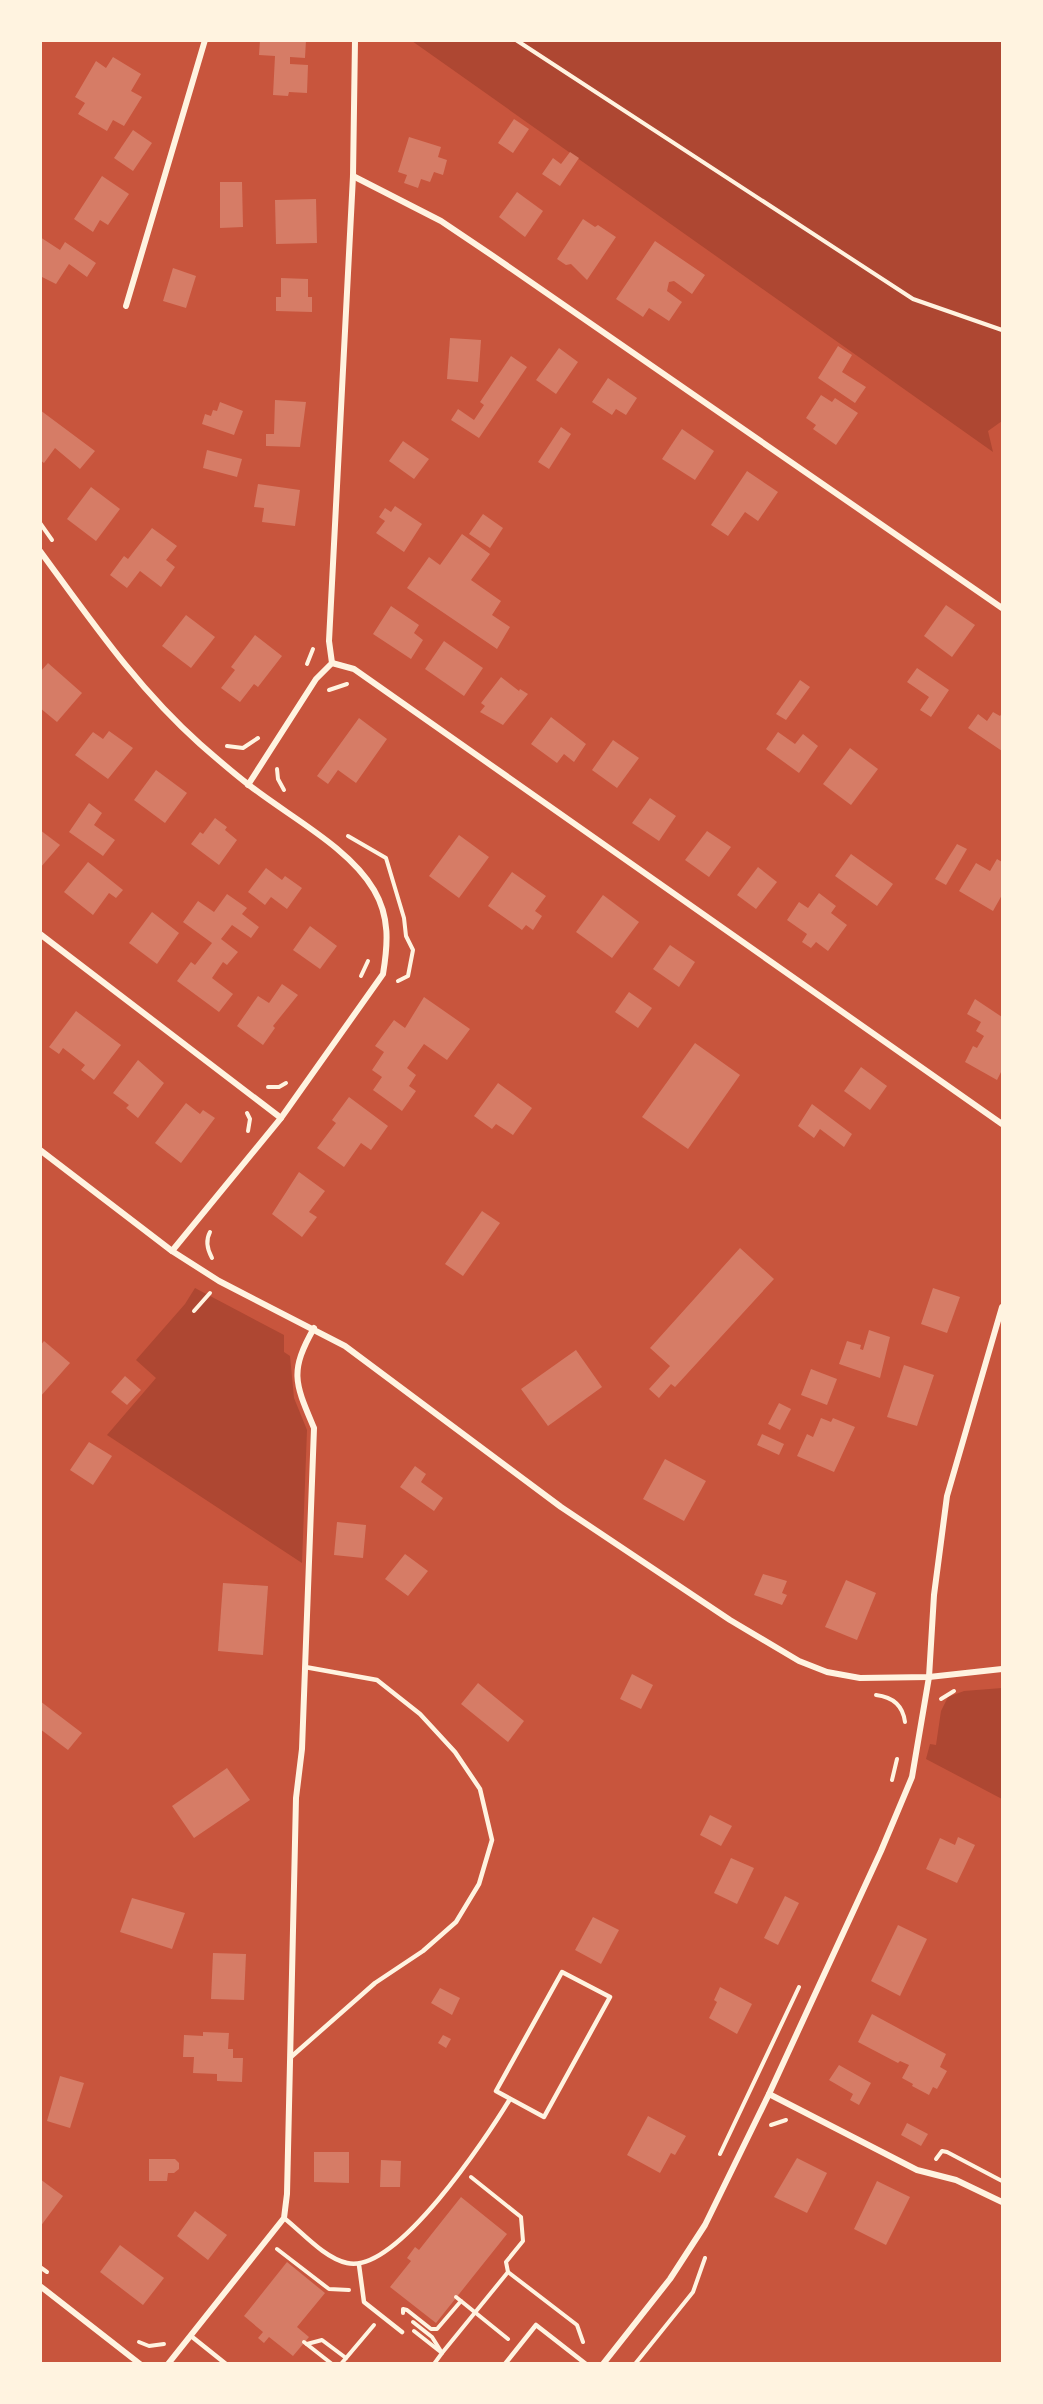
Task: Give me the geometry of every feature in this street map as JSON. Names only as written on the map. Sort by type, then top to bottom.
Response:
[{"type":"street","points":[[126,306],[206,40]]},
{"type":"street","points":[[332,663],[329,641],[353,176],[355,40]]},
{"type":"street","points":[[353,176],[395,195],[467,238],[1002,609]]},
{"type":"street","points":[[40,551],[129,670],[198,741],[248,785],[359,869],[374,890],[386,917],[388,946],[382,974],[281,1118],[172,1251]]},
{"type":"street","points":[[332,663],[354,669],[1002,1124]]},
{"type":"street","points":[[248,785],[316,679],[332,663]]},
{"type":"street","points":[[40,934],[281,1118]]},
{"type":"street","points":[[40,1150],[172,1251],[219,1281],[314,1328],[380,1370],[561,1507],[767,1643],[799,1661],[827,1672],[860,1678],[929,1677],[1002,1669]]},
{"type":"street","points":[[603,2364],[688,2255],[769,2094],[881,1851],[912,1777],[929,1677],[934,1595],[947,1496],[1002,1307]]},
{"type":"street","points":[[168,2364],[284,2218],[287,2194],[296,1810],[302,1749],[314,1428],[297,1382],[297,1368],[300,1353],[314,1328]]},
{"type":"street","points":[[769,2094],[917,2170],[956,2180],[1002,2202]]},
{"type":"street","points":[[40,2286],[140,2364]]},
{"type":"lane","points":[[291,2057],[375,1983],[423,1951],[456,1923],[479,1884],[492,1840],[480,1789],[454,1752],[420,1714],[377,1680],[305,1667]]},
{"type":"lane","points":[[562,1972],[610,1997],[544,2117],[510,2099],[496,2091],[562,1972]]},
{"type":"lane","points":[[284,2218],[333,2257],[346,2263],[359,2265],[374,2261],[410,2232],[488,2135],[510,2099]]},
{"type":"lane","points":[[359,2265],[364,2302],[402,2332]]},
{"type":"lane","points":[[505,2364],[536,2325],[586,2364]]},
{"type":"lane","points":[[191,2336],[226,2364]]},
{"type":"path","points":[[516,40],[913,299],[1002,330]]},
{"type":"path","points":[[40,523],[53,541]]},
{"type":"path","points":[[304,669],[314,644]]},
{"type":"path","points":[[326,692],[335,686],[347,684],[357,688],[364,676]]},
{"type":"path","points":[[219,741],[231,748],[243,748],[255,742],[261,733]]},
{"type":"path","points":[[281,761],[277,767],[278,779],[282,788],[291,795]]},
{"type":"path","points":[[342,832],[386,858],[404,918],[406,936],[413,950],[408,976],[395,982]]},
{"type":"path","points":[[357,983],[370,953]]},
{"type":"path","points":[[263,1085],[270,1088],[279,1087],[289,1081]]},
{"type":"path","points":[[246,1110],[250,1119],[246,1136]]},
{"type":"path","points":[[212,1227],[207,1238],[208,1251],[214,1260]]},
{"type":"path","points":[[200,1287],[219,1298]]},
{"type":"path","points":[[194,1311],[210,1293]]},
{"type":"path","points":[[936,1707],[944,1695],[960,1688]]},
{"type":"path","points":[[865,1694],[885,1696],[894,1701],[902,1709],[904,1726]]},
{"type":"path","points":[[889,1788],[899,1752]]},
{"type":"path","points":[[719,2156],[800,1984]]},
{"type":"path","points":[[946,2152],[1002,2181]]},
{"type":"path","points":[[461,2169],[522,2217],[523,2241],[506,2262],[508,2272],[577,2325],[582,2342],[588,2346]]},
{"type":"path","points":[[266,2240],[329,2289],[362,2291]]},
{"type":"path","points":[[434,2364],[508,2272]]},
{"type":"path","points":[[456,2297],[518,2347]]},
{"type":"path","points":[[442,2353],[432,2337],[402,2312],[407,2310],[431,2329],[437,2329],[461,2301]]},
{"type":"path","points":[[341,2364],[381,2316]]},
{"type":"path","points":[[405,2324],[442,2353]]},
{"type":"path","points":[[332,2364],[306,2343],[322,2340],[346,2358]]},
{"type":"shaded area","points":[[412,41],[1002,41],[1002,421],[988,431],[993,452]]},
{"type":"shaded area","points":[[195,1288],[284,1335],[284,1352],[290,1356],[294,1398],[307,1430],[302,1563],[107,1435],[156,1378],[136,1360],[185,1304]]},
{"type":"shaded area","points":[[1002,1688],[1002,1799],[926,1759],[930,1744],[936,1745],[941,1711],[948,1697],[964,1691]]},
{"type":"building","points":[[260,40],[306,40],[305,58],[290,57],[290,64],[308,65],[307,93],[289,92],[288,96],[273,95],[275,56],[259,55]]},
{"type":"building","points":[[113,57],[141,74],[131,91],[142,97],[124,126],[113,120],[107,131],[78,114],[85,103],[75,97],[96,61],[106,68]]},
{"type":"building","points":[[514,119],[529,129],[513,153],[498,143]]},
{"type":"building","points":[[133,130],[152,143],[133,171],[114,158]]},
{"type":"building","points":[[409,137],[441,147],[438,157],[447,160],[443,175],[434,172],[430,182],[421,179],[418,188],[404,183],[407,175],[398,172]]},
{"type":"building","points":[[570,152],[579,158],[560,186],[542,174],[553,158],[561,164]]},
{"type":"building","points":[[102,176],[129,194],[108,225],[100,220],[93,232],[74,219]]},
{"type":"building","points":[[220,182],[242,182],[243,227],[220,228]]},
{"type":"building","points":[[517,192],[543,211],[525,237],[499,217]]},
{"type":"building","points":[[316,199],[317,243],[276,244],[275,200]]},
{"type":"building","points":[[583,219],[595,227],[598,225],[616,237],[587,280],[571,264],[566,265],[557,259]]},
{"type":"building","points":[[40,237],[60,250],[65,242],[96,263],[87,277],[69,264],[56,284],[40,276]]},
{"type":"building","points":[[655,241],[705,275],[692,294],[674,281],[669,282],[667,291],[682,302],[669,321],[649,308],[643,317],[616,299]]},
{"type":"building","points":[[173,268],[196,276],[186,308],[163,301]]},
{"type":"building","points":[[281,278],[308,279],[308,297],[312,297],[312,312],[276,311],[276,297],[281,297]]},
{"type":"building","points":[[450,338],[481,340],[478,382],[447,379]]},
{"type":"building","points":[[838,346],[852,355],[842,372],[866,387],[855,403],[818,378]]},
{"type":"building","points":[[559,348],[578,362],[556,394],[536,380]]},
{"type":"building","points":[[511,356],[527,367],[479,438],[451,420],[458,409],[474,420],[484,405],[480,402]]},
{"type":"building","points":[[608,378],[637,398],[626,415],[616,409],[612,415],[592,402]]},
{"type":"building","points":[[821,395],[832,402],[835,398],[858,413],[836,445],[813,429],[816,425],[806,418]]},
{"type":"building","points":[[275,400],[306,402],[300,447],[266,446],[266,434],[274,434]]},
{"type":"building","points":[[220,402],[243,411],[234,435],[202,424],[205,414],[211,416],[213,410],[217,411]]},
{"type":"building","points":[[40,410],[95,451],[80,469],[55,448],[44,463],[40,460]]},
{"type":"building","points":[[561,427],[571,434],[549,469],[538,462]]},
{"type":"building","points":[[682,429],[714,451],[695,480],[662,459]]},
{"type":"building","points":[[403,441],[429,459],[414,479],[389,461]]},
{"type":"building","points":[[207,450],[242,459],[237,477],[203,468]]},
{"type":"building","points":[[747,471],[778,492],[758,521],[745,512],[728,536],[711,525]]},
{"type":"building","points":[[258,484],[300,490],[295,526],[262,522],[264,508],[254,507]]},
{"type":"building","points":[[91,487],[120,509],[96,541],[67,519]]},
{"type":"building","points":[[395,506],[422,524],[404,552],[376,533],[385,521],[379,517],[385,508],[391,512]]},
{"type":"building","points":[[483,514],[503,528],[490,548],[469,534]]},
{"type":"building","points":[[152,528],[177,546],[166,560],[175,567],[161,587],[140,571],[127,588],[110,575],[124,556],[128,559]]},
{"type":"building","points":[[462,534],[490,554],[471,580],[501,601],[492,615],[510,627],[497,649],[407,588],[429,557],[440,565]]},
{"type":"building","points":[[946,605],[975,625],[952,657],[924,636]]},
{"type":"building","points":[[391,606],[419,625],[414,633],[423,640],[411,659],[373,634]]},
{"type":"building","points":[[186,615],[215,637],[191,668],[162,646]]},
{"type":"building","points":[[255,635],[282,656],[258,687],[254,684],[240,702],[221,688],[235,670],[231,667]]},
{"type":"building","points":[[444,641],[483,668],[464,696],[425,669]]},
{"type":"building","points":[[48,663],[82,693],[57,722],[40,708],[40,672]]},
{"type":"building","points":[[917,668],[949,690],[931,717],[920,710],[929,697],[907,682]]},
{"type":"building","points":[[501,677],[519,691],[520,689],[528,694],[503,725],[480,712],[485,706],[481,703]]},
{"type":"building","points":[[800,680],[810,687],[786,720],[776,714]]},
{"type":"building","points":[[993,712],[1000,716],[1002,713],[1002,751],[968,728],[978,714],[987,721]]},
{"type":"building","points":[[551,717],[586,744],[574,762],[564,754],[557,763],[531,744]]},
{"type":"building","points":[[359,718],[387,739],[356,783],[338,770],[328,784],[317,776]]},
{"type":"building","points":[[109,731],[133,748],[108,779],[75,755],[93,732],[103,739]]},
{"type":"building","points":[[778,732],[795,744],[803,734],[818,746],[799,773],[766,749]]},
{"type":"building","points":[[613,740],[639,758],[617,788],[592,770]]},
{"type":"building","points":[[850,748],[878,769],[851,805],[823,784]]},
{"type":"building","points":[[156,770],[187,793],[165,823],[134,800]]},
{"type":"building","points":[[650,798],[676,816],[659,841],[632,823]]},
{"type":"building","points":[[89,803],[102,813],[94,825],[115,840],[103,856],[69,832]]},
{"type":"building","points":[[215,818],[227,827],[225,830],[237,840],[219,865],[191,844],[200,832],[203,834]]},
{"type":"building","points":[[40,830],[60,845],[40,868]]},
{"type":"building","points":[[707,831],[731,847],[709,877],[685,860]]},
{"type":"building","points":[[459,835],[489,857],[459,898],[429,876]]},
{"type":"building","points":[[957,844],[967,849],[946,885],[935,879]]},
{"type":"building","points":[[851,854],[893,884],[877,906],[835,876]]},
{"type":"building","points":[[997,859],[1002,862],[1002,895],[993,911],[959,891],[976,863],[990,871]]},
{"type":"building","points":[[88,862],[123,890],[116,898],[109,893],[93,915],[64,892]]},
{"type":"building","points":[[758,867],[777,882],[756,909],[737,895]]},
{"type":"building","points":[[266,868],[282,880],[285,876],[302,888],[287,909],[271,897],[265,905],[248,892]]},
{"type":"building","points":[[512,872],[546,896],[535,911],[542,916],[533,930],[526,925],[522,930],[488,906]]},
{"type":"building","points":[[819,893],[836,906],[831,913],[847,925],[828,951],[816,942],[811,948],[802,942],[807,934],[787,920],[799,902],[808,908]]},
{"type":"building","points":[[227,894],[247,908],[242,914],[259,927],[251,938],[232,925],[221,939],[238,952],[227,965],[223,962],[212,978],[233,994],[219,1012],[177,981],[191,962],[195,965],[212,943],[183,922],[198,901],[214,912]]},
{"type":"building","points":[[603,895],[639,922],[612,958],[576,932]]},
{"type":"building","points":[[152,912],[179,933],[157,964],[129,943]]},
{"type":"building","points":[[310,926],[337,946],[320,969],[293,950]]},
{"type":"building","points":[[670,945],[695,962],[679,987],[653,969]]},
{"type":"building","points":[[282,984],[298,995],[273,1026],[275,1028],[263,1045],[237,1026],[258,996],[269,1003]]},
{"type":"building","points":[[629,992],[652,1008],[638,1028],[615,1012]]},
{"type":"building","points":[[424,997],[470,1029],[447,1060],[424,1044],[407,1068],[416,1075],[409,1086],[416,1091],[402,1111],[373,1090],[382,1077],[372,1070],[384,1052],[375,1046],[394,1020],[405,1028]]},
{"type":"building","points":[[975,999],[1002,1017],[1002,1070],[997,1080],[965,1062],[973,1046],[977,1048],[984,1036],[976,1031],[981,1022],[967,1014]]},
{"type":"building","points":[[76,1011],[121,1045],[94,1080],[81,1070],[85,1065],[63,1048],[59,1054],[49,1047]]},
{"type":"building","points":[[695,1043],[740,1075],[688,1149],[642,1117]]},
{"type":"building","points":[[138,1060],[164,1083],[138,1118],[126,1108],[129,1105],[113,1093]]},
{"type":"building","points":[[861,1067],[887,1086],[870,1110],[844,1091]]},
{"type":"building","points":[[498,1083],[532,1108],[513,1135],[496,1124],[492,1129],[474,1116]]},
{"type":"building","points":[[349,1097],[388,1126],[371,1150],[361,1143],[344,1167],[317,1148],[336,1123],[332,1120]]},
{"type":"building","points":[[186,1103],[200,1114],[203,1110],[215,1118],[181,1163],[155,1143]]},
{"type":"building","points":[[812,1104],[852,1134],[844,1147],[820,1129],[814,1138],[798,1126]]},
{"type":"building","points":[[299,1172],[325,1191],[309,1212],[317,1217],[302,1237],[272,1214]]},
{"type":"building","points":[[482,1211],[500,1223],[463,1276],[445,1264]]},
{"type":"building","points":[[740,1248],[774,1279],[675,1387],[671,1384],[659,1398],[649,1389],[670,1366],[650,1348]]},
{"type":"building","points":[[933,1288],[960,1297],[947,1333],[921,1324]]},
{"type":"building","points":[[869,1330],[890,1337],[880,1378],[839,1364],[847,1341],[861,1345],[860,1349],[863,1350]]},
{"type":"building","points":[[44,1341],[70,1363],[40,1397],[40,1346]]},
{"type":"building","points":[[576,1350],[602,1387],[548,1426],[521,1389]]},
{"type":"building","points":[[904,1365],[934,1375],[917,1426],[887,1417]]},
{"type":"building","points":[[811,1369],[837,1379],[827,1405],[801,1395]]},
{"type":"building","points":[[125,1376],[141,1390],[127,1405],[111,1392]]},
{"type":"building","points":[[779,1403],[791,1409],[780,1430],[768,1424]]},
{"type":"building","points":[[821,1418],[831,1422],[833,1418],[855,1427],[834,1472],[797,1456],[807,1434],[813,1437]]},
{"type":"building","points":[[762,1434],[784,1444],[779,1455],[757,1445]]},
{"type":"building","points":[[89,1442],[112,1456],[93,1485],[70,1470]]},
{"type":"building","points":[[665,1459],[706,1481],[684,1521],[643,1499]]},
{"type":"building","points":[[415,1466],[426,1474],[421,1482],[443,1498],[434,1511],[400,1487]]},
{"type":"building","points":[[337,1522],[366,1525],[363,1558],[334,1555]]},
{"type":"building","points":[[405,1554],[428,1571],[408,1596],[385,1579]]},
{"type":"building","points":[[763,1574],[787,1581],[782,1593],[787,1595],[782,1605],[754,1595]]},
{"type":"building","points":[[846,1580],[876,1593],[857,1640],[825,1627]]},
{"type":"building","points":[[223,1583],[268,1586],[263,1655],[218,1651]]},
{"type":"building","points":[[632,1674],[653,1685],[641,1709],[620,1699]]},
{"type":"building","points":[[478,1683],[524,1721],[508,1742],[461,1704]]},
{"type":"building","points":[[40,1701],[82,1733],[68,1750],[40,1729]]},
{"type":"building","points":[[227,1768],[250,1800],[194,1838],[172,1806]]},
{"type":"building","points":[[710,1815],[732,1826],[721,1846],[700,1835]]},
{"type":"building","points":[[958,1837],[975,1845],[957,1883],[926,1869],[940,1838],[955,1845]]},
{"type":"building","points":[[731,1858],[754,1868],[737,1904],[714,1893]]},
{"type":"building","points":[[785,1896],[799,1903],[778,1945],[764,1938]]},
{"type":"building","points":[[132,1898],[185,1913],[172,1949],[120,1932]]},
{"type":"building","points":[[593,1917],[619,1930],[601,1964],[575,1950]]},
{"type":"building","points":[[898,1925],[927,1939],[900,1996],[871,1981]]},
{"type":"building","points":[[213,1953],[246,1954],[244,2000],[211,1999]]},
{"type":"building","points":[[720,1987],[752,2004],[737,2034],[709,2018],[717,2002],[714,2000]]},
{"type":"building","points":[[440,1988],[460,1998],[452,2015],[431,2003]]},
{"type":"building","points":[[872,2014],[946,2054],[940,2067],[947,2071],[937,2089],[933,2087],[929,2095],[912,2086],[913,2084],[902,2078],[909,2065],[900,2061],[898,2063],[858,2042]]},
{"type":"building","points":[[203,2032],[229,2033],[228,2049],[233,2049],[233,2058],[243,2058],[242,2082],[217,2081],[217,2074],[193,2073],[194,2057],[183,2057],[184,2035],[203,2036]]},
{"type":"building","points":[[443,2035],[451,2039],[446,2048],[438,2043]]},
{"type":"building","points":[[839,2065],[871,2083],[859,2105],[850,2100],[853,2094],[829,2080]]},
{"type":"building","points":[[60,2076],[84,2083],[70,2128],[47,2121]]},
{"type":"building","points":[[648,2116],[686,2136],[675,2155],[671,2153],[660,2173],[627,2155]]},
{"type":"building","points":[[907,2123],[928,2134],[921,2146],[901,2135]]},
{"type":"building","points":[[314,2152],[349,2152],[349,2183],[314,2182]]},
{"type":"building","points":[[797,2158],[827,2173],[807,2213],[774,2197]]},
{"type":"building","points":[[149,2159],[175,2159],[179,2163],[179,2169],[174,2173],[168,2173],[167,2181],[149,2181]]},
{"type":"building","points":[[381,2160],[401,2161],[400,2187],[380,2187]]},
{"type":"building","points":[[40,2179],[63,2196],[40,2227]]},
{"type":"building","points":[[877,2181],[910,2197],[886,2245],[854,2229]]},
{"type":"building","points":[[461,2197],[507,2234],[436,2323],[390,2287],[411,2261],[407,2258],[415,2247],[419,2250]]},
{"type":"building","points":[[195,2211],[227,2235],[208,2260],[177,2236]]},
{"type":"building","points":[[120,2245],[164,2278],[143,2305],[100,2272]]},
{"type":"building","points":[[287,2262],[325,2293],[297,2327],[309,2337],[293,2356],[269,2337],[264,2343],[258,2338],[263,2332],[244,2316]]}]
